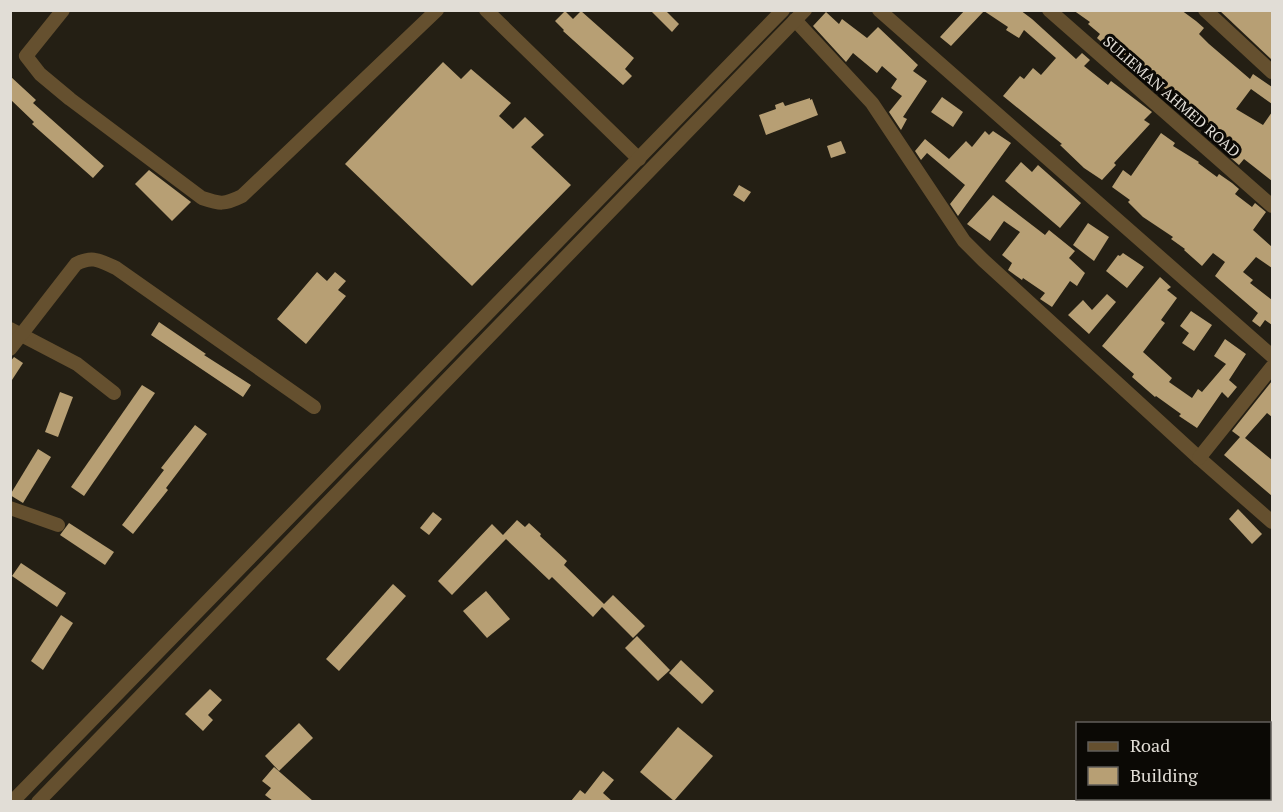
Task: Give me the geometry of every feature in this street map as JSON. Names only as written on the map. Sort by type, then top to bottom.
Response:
[{"type":"street","points":[[63,10],[26,56],[40,74],[202,198],[228,203],[242,196],[437,10]]},
{"type":"street","points":[[486,10],[639,159]]},
{"type":"street","points":[[12,801],[783,10]]},
{"type":"street","points":[[879,10],[1272,356]]},
{"type":"street","name":"SULIEMAN AHMED ROAD","points":[[1049,10],[1272,206]]},
{"type":"street","points":[[1205,10],[1272,72]]},
{"type":"street","points":[[38,801],[800,15],[872,103],[964,241],[983,261],[1272,522]]},
{"type":"street","points":[[10,349],[16,333],[76,264],[85,259],[96,259],[116,268],[314,408]]},
{"type":"street","points":[[16,333],[77,364],[114,393]]},
{"type":"street","points":[[1199,458],[1272,367]]},
{"type":"street","points":[[10,508],[58,525]]},
{"type":"building","points":[[650,10],[665,10],[679,24],[672,32]]},
{"type":"building","points":[[965,10],[1020,10],[1076,59],[1082,53],[1090,60],[1084,66],[1108,85],[1111,81],[1152,112],[1144,120],[1150,124],[1114,163],[1116,165],[1102,180],[1084,168],[1060,145],[1062,144],[1003,96],[1020,76],[1024,79],[1033,68],[1041,75],[1056,58],[1024,30],[1019,38],[1006,30],[1008,27],[984,11],[951,46],[940,37]]},
{"type":"building","points":[[1073,10],[1181,10],[1196,21],[1204,28],[1199,34],[1209,44],[1250,79],[1253,74],[1272,87],[1272,104],[1251,89],[1236,109],[1263,125],[1272,112],[1272,181],[1244,159],[1239,165],[1210,140],[1216,130],[1201,121],[1196,127],[1184,117],[1188,112],[1181,106],[1182,103],[1143,70],[1141,72],[1111,48],[1110,50],[1097,38],[1100,34],[1088,24],[1090,22]]},
{"type":"building","points":[[1219,10],[1272,10],[1272,60]]},
{"type":"building","points":[[565,11],[573,19],[581,11],[634,58],[625,69],[632,76],[623,85],[555,21]]},
{"type":"building","points":[[826,12],[839,24],[842,19],[867,38],[878,27],[918,65],[913,71],[927,81],[903,117],[907,119],[901,130],[889,112],[902,96],[891,88],[897,79],[882,66],[877,73],[853,53],[846,62],[813,26]]},
{"type":"building","points":[[443,62],[461,79],[471,69],[511,103],[499,116],[513,129],[525,117],[544,135],[531,147],[571,185],[472,286],[345,164]]},
{"type":"building","points":[[10,76],[36,100],[33,103],[104,166],[93,178],[32,124],[34,122],[10,99]]},
{"type":"building","points":[[942,97],[963,112],[953,127],[931,112]]},
{"type":"building","points":[[810,98],[818,115],[766,135],[759,115],[776,109],[775,105],[783,102],[785,106]]},
{"type":"building","points":[[985,131],[989,135],[993,131],[1011,143],[958,216],[950,204],[965,185],[927,153],[921,160],[915,151],[925,139],[949,159],[966,141],[972,147]]},
{"type":"building","points":[[1161,133],[1175,143],[1173,146],[1199,162],[1217,177],[1219,174],[1232,183],[1239,189],[1235,194],[1252,207],[1255,203],[1266,212],[1253,230],[1272,247],[1272,268],[1256,257],[1243,272],[1253,280],[1250,283],[1272,300],[1272,325],[1265,320],[1260,327],[1252,321],[1258,313],[1215,276],[1225,262],[1213,253],[1202,266],[1171,239],[1173,237],[1143,217],[1128,202],[1130,200],[1112,187],[1123,170],[1131,176]]},
{"type":"building","points":[[841,141],[846,153],[831,158],[827,146]]},
{"type":"building","points":[[1021,162],[1032,172],[1038,165],[1081,203],[1060,228],[1005,181]]},
{"type":"building","points":[[149,170],[191,202],[172,221],[135,184]]},
{"type":"building","points":[[739,185],[751,192],[744,202],[733,195]]},
{"type":"building","points":[[993,195],[1045,235],[1049,230],[1075,251],[1069,258],[1085,273],[1077,286],[1070,281],[1052,307],[1040,299],[1045,293],[1008,270],[1012,263],[1002,255],[1020,232],[1004,221],[990,241],[967,224]]},
{"type":"building","points":[[1088,223],[1109,237],[1094,261],[1073,245]]},
{"type":"building","points":[[1123,253],[1144,267],[1127,288],[1106,271],[1118,255]]},
{"type":"building","points":[[317,272],[327,281],[335,272],[346,281],[338,290],[346,296],[306,344],[277,319]]},
{"type":"building","points":[[1160,277],[1171,287],[1167,290],[1177,298],[1161,320],[1165,323],[1143,352],[1172,378],[1169,382],[1192,398],[1198,389],[1202,392],[1226,364],[1214,356],[1225,339],[1246,354],[1229,380],[1237,387],[1228,398],[1222,392],[1197,428],[1155,397],[1132,377],[1134,374],[1102,346]]},
{"type":"building","points":[[1107,294],[1116,302],[1089,334],[1068,315],[1083,300],[1092,310]]},
{"type":"building","points":[[1191,311],[1212,325],[1194,351],[1182,343],[1189,333],[1180,326]]},
{"type":"building","points":[[159,322],[206,354],[204,355],[251,385],[243,397],[151,335]]},
{"type":"building","points":[[14,357],[23,363],[10,383],[10,362]]},
{"type":"building","points":[[1272,381],[1272,417],[1267,413],[1245,438],[1272,460],[1272,496],[1224,455],[1240,437],[1232,431]]},
{"type":"building","points":[[142,385],[155,393],[84,496],[71,487]]},
{"type":"building","points":[[60,392],[73,397],[58,437],[45,432]]},
{"type":"building","points":[[195,425],[207,434],[166,488],[168,490],[133,534],[122,525],[164,470],[161,468]]},
{"type":"building","points":[[38,449],[51,457],[23,503],[10,495]]},
{"type":"building","points":[[1238,509],[1262,534],[1252,544],[1229,519]]},
{"type":"building","points":[[433,512],[442,519],[429,535],[420,528]]},
{"type":"building","points":[[517,520],[525,527],[529,523],[541,534],[540,536],[567,561],[564,565],[604,604],[613,595],[645,626],[633,638],[602,607],[593,617],[552,577],[549,580],[506,539],[452,595],[438,581],[492,524],[503,535]]},
{"type":"building","points":[[69,523],[114,552],[105,565],[60,535]]},
{"type":"building","points":[[21,563],[66,593],[57,607],[12,576]]},
{"type":"building","points":[[393,584],[406,596],[339,671],[326,659]]},
{"type":"building","points":[[486,591],[510,619],[487,638],[463,611]]},
{"type":"building","points":[[61,615],[73,623],[43,670],[31,661]]},
{"type":"building","points":[[637,636],[670,670],[658,681],[625,648]]},
{"type":"building","points":[[681,660],[714,691],[702,704],[669,673]]},
{"type":"building","points":[[210,689],[222,700],[208,715],[213,720],[203,731],[185,714]]},
{"type":"building","points":[[299,723],[313,738],[279,771],[265,756]]},
{"type":"building","points":[[678,727],[713,756],[674,801],[640,772]]},
{"type":"building","points":[[274,767],[313,801],[273,801],[265,795],[271,788],[262,781]]},
{"type":"building","points":[[603,771],[614,780],[603,793],[612,801],[571,801],[580,790],[585,794]]}]
